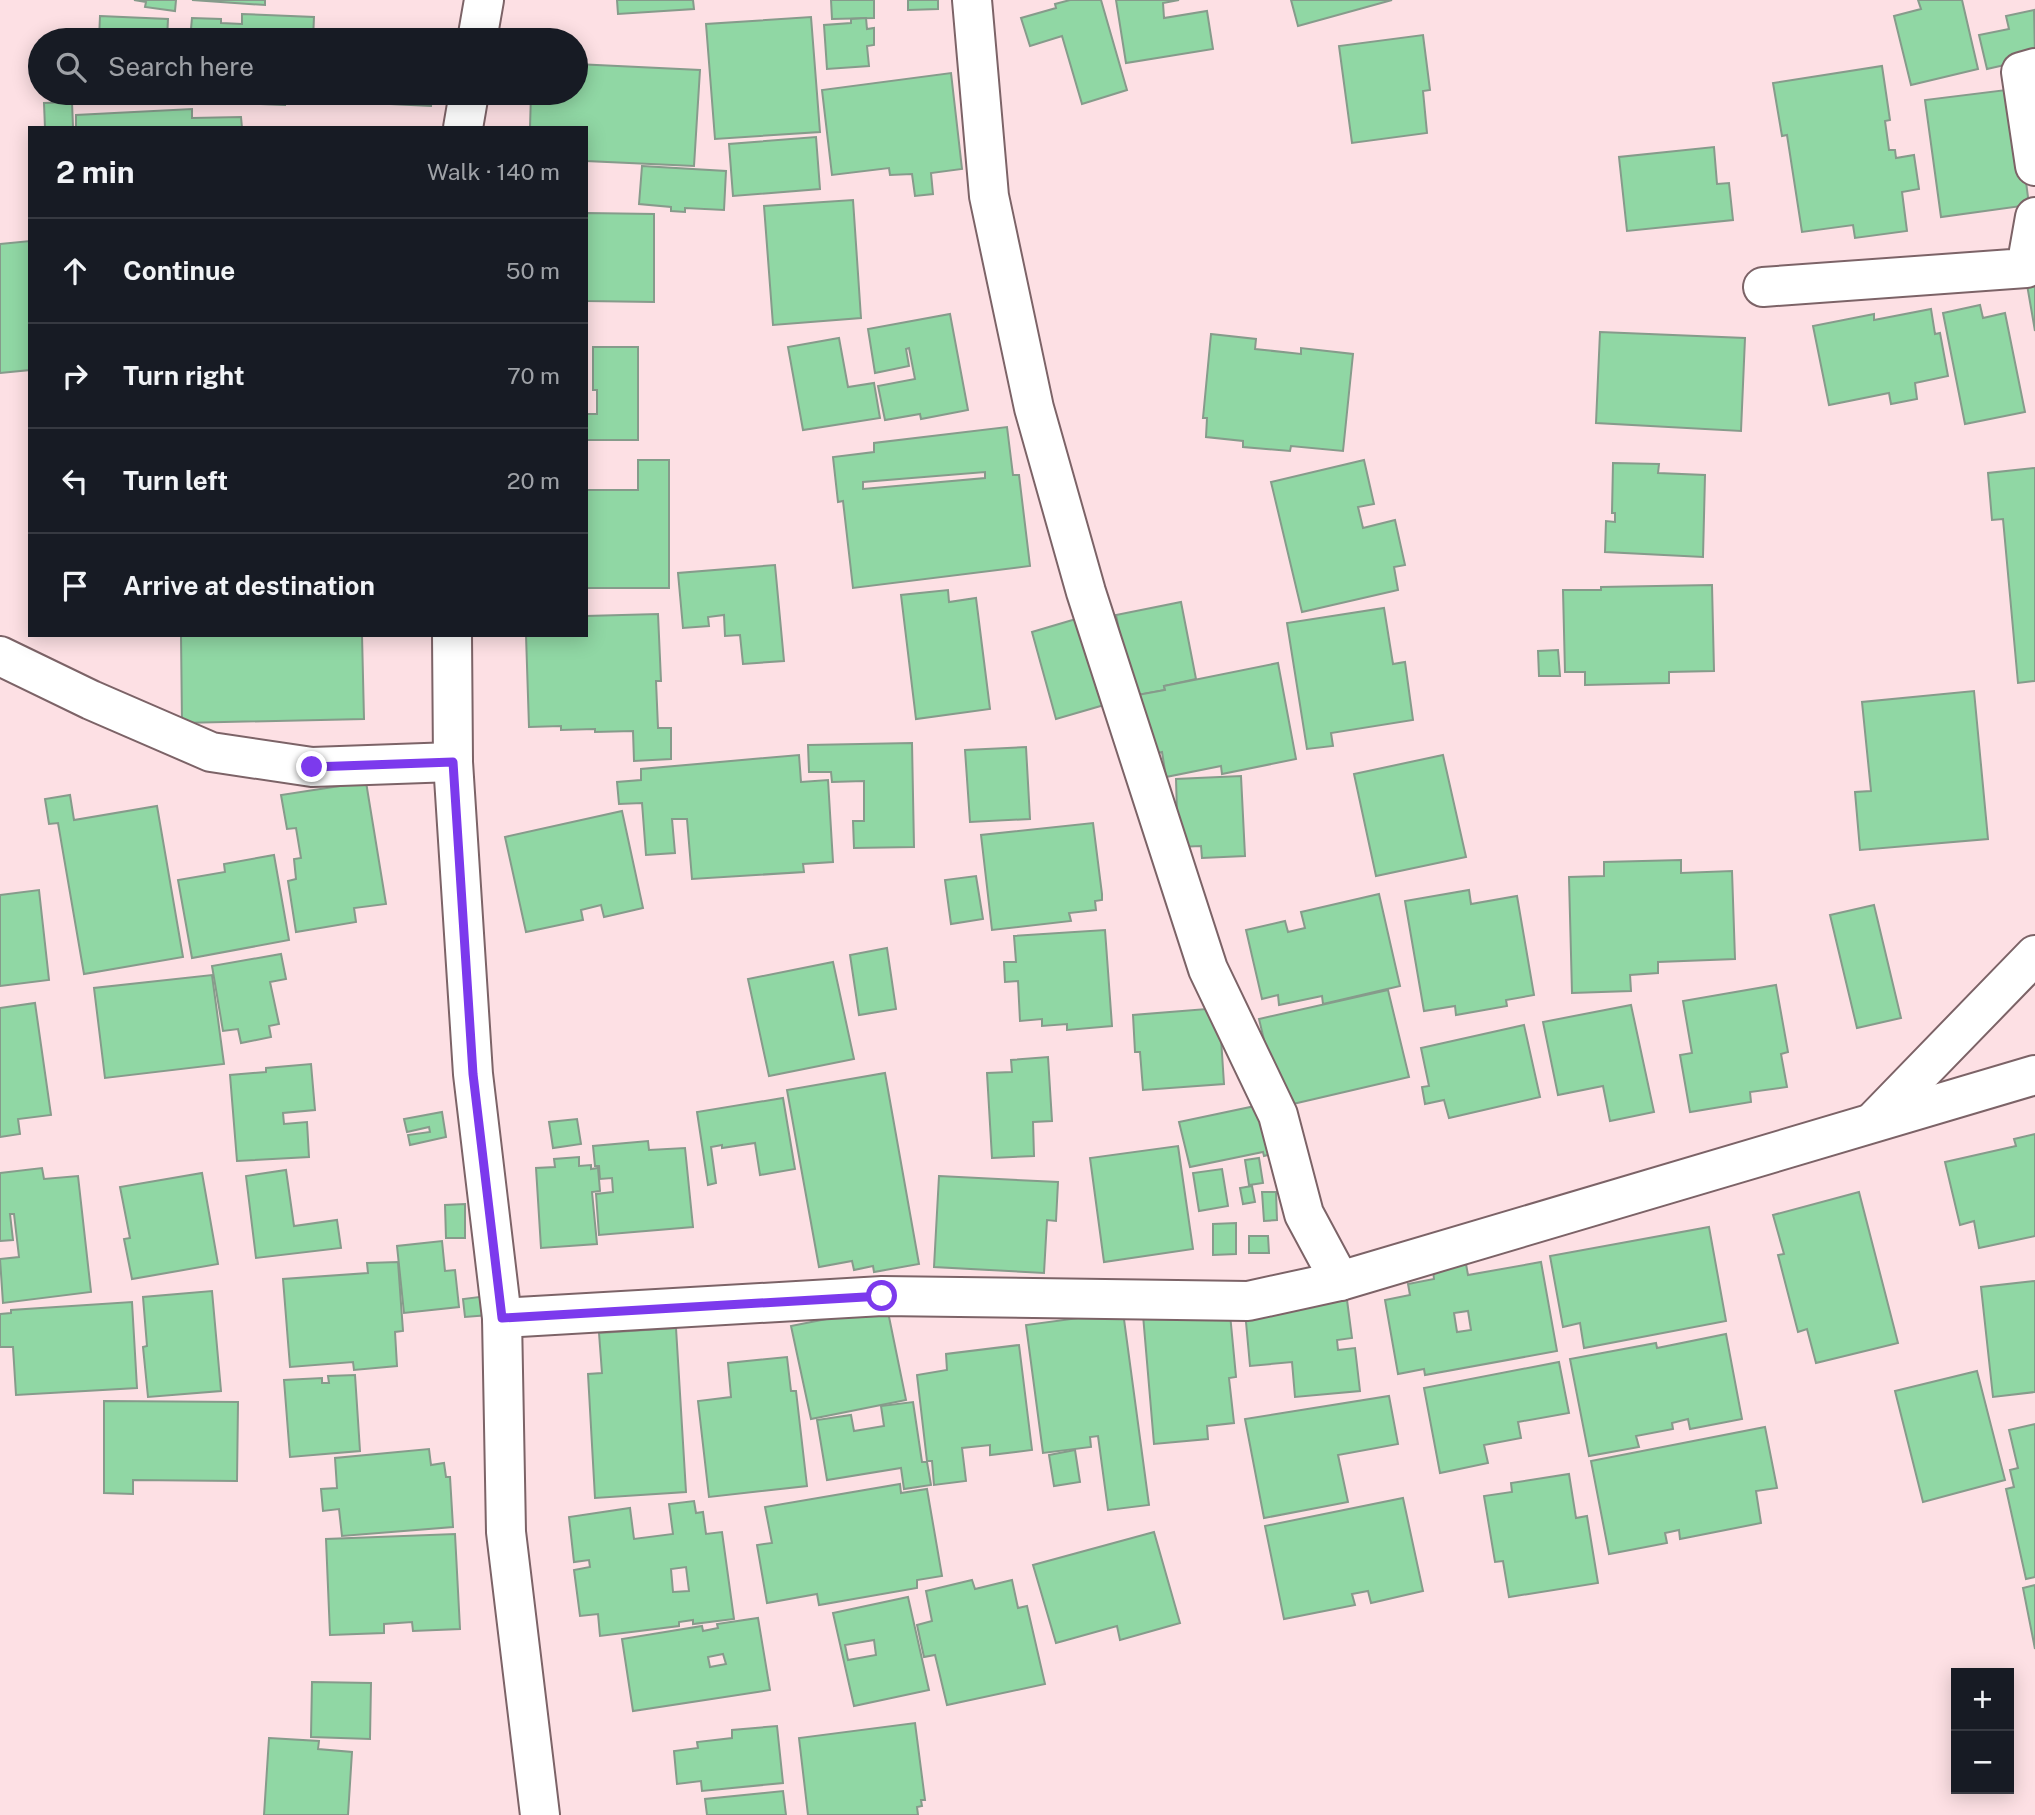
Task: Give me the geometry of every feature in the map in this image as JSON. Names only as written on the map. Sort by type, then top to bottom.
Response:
[{"type":"street","points":[[479,28],[484,0]]},
{"type":"street","points":[[972,0],[989,196],[1034,408],[1086,592],[1208,969],[1278,1115],[1304,1214],[1340,1281]]},
{"type":"street","points":[[2035,68],[2021,72],[2035,166]]},
{"type":"street","points":[[463,126],[467,105]]},
{"type":"street","points":[[1763,287],[2026,268],[2035,217]]},
{"type":"street","points":[[452,637],[453,762],[473,1074],[502,1318],[506,1532],[540,1815]]},
{"type":"street","points":[[0,656],[211,752],[312,767],[453,762]]},
{"type":"street","points":[[1871,1124],[2035,955]]},
{"type":"street","points":[[502,1318],[882,1296],[1248,1301],[1340,1281],[2035,1075]]},
{"type":"building","points":[[134,0],[176,0],[175,11],[145,7],[146,2]]},
{"type":"building","points":[[192,0],[265,0],[265,5]]},
{"type":"building","points":[[617,0],[693,0],[694,9],[618,14]]},
{"type":"building","points":[[831,0],[874,0],[874,18],[832,19]]},
{"type":"building","points":[[908,0],[938,0],[938,9],[908,10]]},
{"type":"building","points":[[1070,0],[1101,0],[1127,90],[1082,104],[1062,36],[1030,46],[1021,18],[1056,8],[1055,4]]},
{"type":"building","points":[[1116,0],[1179,0],[1163,3],[1164,18],[1207,11],[1213,49],[1126,63]]},
{"type":"building","points":[[1291,0],[1392,0],[1298,26]]},
{"type":"building","points":[[1918,0],[1962,0],[1978,69],[1911,85],[1894,16],[1921,9]]},
{"type":"building","points":[[2034,10],[2035,58],[1987,69],[1979,35],[2009,29],[2006,16]]},
{"type":"building","points":[[242,14],[314,17],[314,28],[191,28],[192,18],[221,19],[221,23],[242,24]]},
{"type":"building","points":[[100,16],[168,19],[168,28],[100,28]]},
{"type":"building","points":[[811,17],[820,132],[715,139],[706,24]]},
{"type":"building","points":[[866,18],[867,29],[874,28],[874,45],[867,46],[869,66],[827,69],[824,25],[851,23],[851,19]]},
{"type":"building","points":[[1423,35],[1430,90],[1423,91],[1427,133],[1352,143],[1339,46]]},
{"type":"building","points":[[588,65],[700,70],[694,166],[588,161],[588,126],[530,126],[531,105],[588,105]]},
{"type":"building","points":[[1882,66],[1890,120],[1885,121],[1889,150],[1895,150],[1896,158],[1914,155],[1919,189],[1902,192],[1907,231],[1855,238],[1853,225],[1802,232],[1787,135],[1782,136],[1773,83]]},
{"type":"building","points":[[951,73],[962,169],[931,173],[933,194],[915,196],[912,174],[890,175],[889,168],[832,175],[822,90]]},
{"type":"building","points":[[2014,89],[2029,205],[1941,217],[1925,100]]},
{"type":"building","points":[[44,105],[72,105],[73,126],[45,126]]},
{"type":"building","points":[[192,109],[192,118],[241,117],[242,126],[76,126],[76,115]]},
{"type":"building","points":[[816,137],[820,189],[733,196],[729,144]]},
{"type":"building","points":[[1714,147],[1717,184],[1729,183],[1733,220],[1627,231],[1619,157]]},
{"type":"building","points":[[642,166],[726,171],[724,210],[685,208],[685,212],[671,211],[671,207],[639,204]]},
{"type":"building","points":[[853,200],[861,318],[773,325],[764,206]]},
{"type":"building","points":[[588,213],[654,214],[654,302],[588,301]]},
{"type":"building","points":[[28,241],[28,370],[0,373],[0,244]]},
{"type":"building","points":[[2035,278],[2035,331],[2026,279]]},
{"type":"building","points":[[1980,305],[1983,318],[2005,313],[2025,412],[1965,424],[1943,313]]},
{"type":"building","points":[[1931,309],[1935,334],[1940,333],[1948,376],[1915,383],[1917,399],[1891,404],[1889,393],[1829,405],[1813,326],[1874,314],[1874,320]]},
{"type":"building","points":[[950,314],[968,410],[921,419],[920,414],[885,420],[878,386],[915,379],[909,348],[906,349],[909,366],[875,373],[868,329]]},
{"type":"building","points":[[1600,332],[1745,338],[1741,431],[1596,423]]},
{"type":"building","points":[[1211,334],[1256,339],[1255,349],[1301,354],[1301,348],[1353,354],[1343,451],[1291,446],[1290,451],[1243,447],[1243,441],[1206,437],[1207,418],[1203,418]]},
{"type":"building","points":[[839,338],[848,387],[874,383],[880,418],[803,430],[788,347]]},
{"type":"building","points":[[593,347],[638,347],[638,440],[588,440],[588,414],[597,414],[597,390],[593,390]]},
{"type":"building","points":[[1007,427],[1013,475],[1019,475],[1030,566],[853,588],[843,501],[838,502],[833,457],[874,452],[874,443]],"holes":[[[985,472],[985,478],[863,489],[863,482]]]},
{"type":"building","points":[[638,460],[669,460],[669,588],[588,588],[588,490],[638,490]]},
{"type":"building","points":[[1364,460],[1374,504],[1358,507],[1363,528],[1395,520],[1405,565],[1394,567],[1398,590],[1302,612],[1271,482]]},
{"type":"building","points":[[1613,463],[1659,464],[1658,473],[1705,475],[1703,557],[1605,552],[1606,521],[1615,522],[1615,513],[1612,513]]},
{"type":"building","points":[[2035,468],[2035,681],[2018,683],[2003,519],[1992,520],[1988,473]]},
{"type":"building","points":[[775,565],[784,661],[743,664],[740,635],[725,636],[724,615],[708,617],[709,626],[683,628],[678,573]]},
{"type":"building","points":[[1712,585],[1714,671],[1669,672],[1669,683],[1585,685],[1585,672],[1565,672],[1563,590]]},
{"type":"building","points":[[948,590],[949,602],[976,598],[990,709],[916,719],[901,595]]},
{"type":"building","points":[[1181,602],[1196,679],[1164,686],[1165,690],[1132,696],[1116,615]]},
{"type":"building","points":[[1384,608],[1393,664],[1405,662],[1413,720],[1331,733],[1333,746],[1307,749],[1287,623]]},
{"type":"building","points":[[658,614],[661,681],[656,681],[658,728],[671,728],[671,759],[634,761],[633,731],[595,732],[595,729],[561,730],[561,726],[529,727],[526,637],[588,637],[588,616]]},
{"type":"building","points":[[1086,616],[1111,703],[1056,719],[1032,632]]},
{"type":"building","points":[[181,637],[362,637],[364,719],[182,723]]},
{"type":"building","points":[[1558,650],[1560,676],[1539,676],[1538,651]]},
{"type":"building","points":[[1278,663],[1296,759],[1222,774],[1221,766],[1166,777],[1162,752],[1150,755],[1132,696],[1165,690],[1164,686]]},
{"type":"building","points":[[1974,691],[1988,839],[1860,850],[1855,792],[1871,791],[1862,702]]},
{"type":"building","points":[[912,743],[914,847],[854,848],[853,821],[864,821],[864,781],[832,782],[831,772],[809,772],[808,745]]},
{"type":"building","points":[[1026,747],[1030,819],[970,822],[965,750]]},
{"type":"building","points":[[799,755],[801,782],[828,780],[833,862],[803,864],[804,872],[692,879],[687,819],[672,819],[675,853],[646,855],[642,803],[619,804],[617,782],[641,780],[641,769]]},
{"type":"building","points":[[1443,755],[1466,857],[1376,876],[1354,774]]},
{"type":"building","points":[[1241,776],[1245,856],[1202,858],[1201,846],[1178,847],[1176,779]]},
{"type":"building","points":[[366,782],[386,904],[354,908],[356,922],[296,932],[288,881],[296,879],[294,859],[301,858],[296,828],[287,829],[281,795]]},
{"type":"building","points":[[70,795],[74,820],[157,806],[183,957],[84,974],[58,823],[49,824],[45,799]]},
{"type":"building","points":[[622,811],[643,908],[604,917],[601,905],[581,910],[583,920],[526,932],[505,837]]},
{"type":"building","points":[[1093,823],[1102,894],[1102,900],[1095,901],[1096,910],[1069,913],[1071,921],[992,930],[981,835]]},
{"type":"building","points":[[274,855],[289,940],[192,958],[178,880],[225,872],[224,864]]},
{"type":"building","points":[[1681,860],[1681,873],[1732,871],[1735,959],[1658,962],[1658,973],[1630,975],[1631,991],[1572,993],[1569,877],[1604,876],[1604,862]]},
{"type":"building","points":[[976,876],[983,919],[951,924],[945,880]]},
{"type":"building","points":[[39,890],[49,980],[0,986],[0,895]]},
{"type":"building","points":[[1469,890],[1471,904],[1517,896],[1534,995],[1506,1000],[1507,1006],[1456,1015],[1455,1006],[1424,1011],[1405,901]]},
{"type":"building","points":[[1379,894],[1400,986],[1323,1004],[1322,996],[1279,1005],[1278,995],[1262,999],[1246,930],[1285,921],[1288,932],[1305,928],[1301,912]]},
{"type":"building","points":[[1874,905],[1901,1018],[1857,1028],[1830,915]]},
{"type":"building","points":[[1105,930],[1112,1026],[1067,1030],[1067,1024],[1042,1026],[1042,1019],[1020,1021],[1018,981],[1005,982],[1004,962],[1016,962],[1014,936]]},
{"type":"building","points":[[887,948],[896,1009],[859,1015],[850,955]]},
{"type":"building","points":[[281,954],[286,979],[270,982],[279,1024],[269,1026],[271,1037],[241,1043],[238,1029],[223,1031],[212,966]]},
{"type":"building","points":[[833,962],[854,1059],[769,1076],[748,979]]},
{"type":"building","points":[[212,975],[224,1064],[105,1078],[94,988]]},
{"type":"building","points":[[1776,985],[1788,1052],[1781,1054],[1787,1087],[1750,1092],[1751,1102],[1690,1112],[1680,1055],[1692,1053],[1683,1001]]},
{"type":"building","points":[[1388,990],[1409,1077],[1280,1107],[1259,1019]]},
{"type":"building","points":[[35,1003],[51,1115],[18,1119],[20,1134],[0,1137],[0,1008]]},
{"type":"building","points":[[1631,1005],[1654,1112],[1610,1121],[1603,1086],[1558,1095],[1543,1022]]},
{"type":"building","points":[[1219,1008],[1224,1084],[1143,1090],[1140,1052],[1135,1052],[1133,1015]]},
{"type":"building","points":[[1524,1025],[1540,1097],[1449,1118],[1444,1100],[1425,1104],[1422,1087],[1429,1086],[1421,1048]]},
{"type":"building","points":[[1048,1057],[1052,1121],[1033,1122],[1034,1156],[992,1158],[987,1073],[1012,1072],[1011,1060]]},
{"type":"building","points":[[311,1064],[315,1110],[283,1113],[284,1124],[307,1122],[309,1157],[237,1161],[230,1075]]},
{"type":"building","points":[[885,1073],[919,1264],[874,1272],[873,1266],[854,1270],[852,1261],[819,1267],[787,1090]]},
{"type":"building","points":[[783,1098],[795,1169],[760,1175],[755,1143],[711,1147],[716,1183],[708,1185],[697,1112]]},
{"type":"building","points":[[1260,1105],[1279,1152],[1264,1156],[1263,1152],[1190,1167],[1179,1122]]},
{"type":"building","points":[[442,1112],[446,1137],[410,1145],[408,1135],[430,1132],[429,1127],[407,1132],[404,1119]]},
{"type":"building","points":[[577,1119],[581,1144],[553,1148],[549,1122]]},
{"type":"building","points":[[2035,1134],[2035,1236],[1979,1248],[1974,1221],[1960,1225],[1945,1162],[2016,1146],[2014,1139]]},
{"type":"building","points":[[648,1141],[649,1150],[685,1148],[693,1227],[599,1235],[596,1194],[613,1192],[612,1178],[600,1179],[599,1166],[595,1166],[593,1146]]},
{"type":"building","points":[[1178,1146],[1193,1249],[1104,1262],[1090,1158]]},
{"type":"building","points":[[579,1157],[579,1166],[591,1165],[591,1169],[598,1168],[600,1191],[592,1192],[597,1244],[541,1248],[536,1168],[555,1167],[554,1159]]},
{"type":"building","points":[[1259,1158],[1263,1183],[1249,1185],[1245,1160]]},
{"type":"building","points":[[42,1168],[44,1179],[78,1176],[91,1292],[3,1303],[0,1259],[19,1257],[14,1214],[10,1214],[13,1240],[0,1241],[0,1173]]},
{"type":"building","points":[[1222,1169],[1228,1206],[1199,1211],[1193,1173]]},
{"type":"building","points":[[286,1170],[294,1226],[337,1220],[341,1248],[256,1258],[246,1176]]},
{"type":"building","points":[[202,1173],[218,1264],[132,1279],[124,1239],[130,1238],[120,1187]]},
{"type":"building","points":[[939,1176],[1058,1182],[1056,1221],[1047,1220],[1044,1273],[934,1267]]},
{"type":"building","points":[[1252,1186],[1255,1202],[1243,1204],[1240,1188]]},
{"type":"building","points":[[1262,1192],[1276,1192],[1277,1220],[1264,1221]]},
{"type":"building","points":[[1859,1192],[1898,1343],[1816,1363],[1807,1329],[1798,1332],[1778,1255],[1784,1254],[1773,1215]]},
{"type":"building","points":[[465,1204],[465,1238],[446,1238],[445,1205]]},
{"type":"building","points":[[1236,1223],[1236,1254],[1213,1255],[1213,1224]]},
{"type":"building","points":[[1709,1227],[1726,1321],[1584,1348],[1580,1323],[1563,1327],[1550,1256]]},
{"type":"building","points":[[1249,1236],[1268,1236],[1269,1253],[1249,1253]]},
{"type":"building","points":[[442,1241],[445,1271],[455,1270],[459,1307],[404,1313],[397,1246]]},
{"type":"building","points":[[398,1262],[403,1331],[395,1332],[397,1366],[354,1370],[353,1362],[290,1367],[283,1279],[368,1273],[367,1263]]},
{"type":"building","points":[[1541,1262],[1557,1351],[1425,1375],[1424,1369],[1398,1374],[1385,1300],[1410,1295],[1408,1284],[1434,1279],[1433,1270],[1466,1264],[1468,1275]],"holes":[[[1468,1311],[1471,1330],[1457,1332],[1454,1313]]]},
{"type":"building","points":[[2035,1281],[2035,1392],[1993,1397],[1981,1287]]},
{"type":"building","points":[[212,1291],[221,1391],[148,1397],[143,1347],[147,1346],[143,1297]]},
{"type":"building","points":[[487,1296],[489,1315],[465,1317],[463,1299]]},
{"type":"building","points":[[1347,1300],[1352,1338],[1337,1340],[1338,1350],[1355,1348],[1360,1391],[1295,1397],[1292,1362],[1250,1366],[1245,1311]]},
{"type":"building","points":[[132,1302],[137,1388],[16,1395],[13,1347],[0,1347],[0,1314],[11,1313],[11,1310]]},
{"type":"building","points":[[887,1307],[906,1400],[811,1419],[791,1326]]},
{"type":"building","points":[[1123,1312],[1149,1505],[1108,1510],[1098,1436],[1090,1437],[1091,1447],[1043,1453],[1026,1325]]},
{"type":"building","points":[[1230,1314],[1236,1377],[1229,1378],[1234,1423],[1207,1426],[1208,1439],[1154,1444],[1143,1315]]},
{"type":"building","points":[[676,1328],[686,1492],[595,1498],[588,1374],[602,1373],[599,1333]]},
{"type":"building","points":[[1726,1334],[1742,1419],[1690,1429],[1688,1419],[1672,1423],[1673,1429],[1636,1436],[1639,1447],[1589,1456],[1570,1359],[1656,1343],[1657,1348]]},
{"type":"building","points":[[1019,1345],[1032,1450],[990,1455],[990,1445],[962,1448],[966,1481],[934,1485],[932,1461],[927,1461],[917,1375],[947,1370],[946,1354]]},
{"type":"building","points":[[787,1357],[791,1391],[796,1391],[807,1486],[709,1497],[698,1401],[731,1397],[728,1363]]},
{"type":"building","points":[[1559,1362],[1569,1413],[1518,1422],[1521,1438],[1484,1445],[1488,1463],[1440,1473],[1424,1388]]},
{"type":"building","points":[[1977,1371],[2005,1480],[1923,1502],[1895,1391]]},
{"type":"building","points":[[355,1375],[360,1451],[290,1457],[284,1380],[322,1378],[322,1383],[329,1383],[328,1376]]},
{"type":"building","points":[[1389,1396],[1398,1444],[1338,1455],[1348,1502],[1264,1518],[1245,1419]]},
{"type":"building","points":[[104,1401],[238,1402],[237,1481],[133,1480],[133,1494],[104,1493]]},
{"type":"building","points":[[913,1402],[922,1462],[927,1462],[931,1485],[904,1489],[901,1468],[827,1480],[817,1420],[851,1415],[854,1431],[884,1426],[881,1406]]},
{"type":"building","points":[[2035,1424],[2035,1577],[2026,1579],[2006,1489],[2014,1487],[2010,1470],[2018,1468],[2009,1430]]},
{"type":"building","points":[[1765,1427],[1777,1488],[1756,1491],[1761,1523],[1680,1539],[1679,1530],[1665,1533],[1667,1543],[1609,1554],[1591,1461]]},
{"type":"building","points":[[429,1449],[431,1465],[444,1463],[446,1477],[450,1477],[453,1527],[342,1536],[339,1509],[323,1511],[321,1489],[337,1488],[335,1458]]},
{"type":"building","points":[[1075,1450],[1080,1482],[1054,1486],[1049,1455]]},
{"type":"building","points":[[1569,1474],[1576,1518],[1587,1516],[1598,1583],[1509,1597],[1503,1561],[1495,1562],[1484,1496],[1512,1492],[1511,1483]]},
{"type":"building","points":[[900,1484],[901,1493],[927,1489],[942,1576],[917,1580],[917,1588],[819,1605],[817,1594],[767,1603],[757,1545],[772,1543],[765,1507]]},
{"type":"building","points":[[1403,1498],[1423,1591],[1371,1603],[1368,1591],[1352,1594],[1355,1605],[1284,1619],[1265,1526]]},
{"type":"building","points":[[694,1501],[696,1513],[703,1512],[706,1534],[722,1532],[734,1619],[693,1624],[693,1620],[679,1622],[679,1626],[600,1636],[598,1614],[580,1616],[574,1570],[590,1567],[589,1560],[574,1562],[569,1517],[630,1508],[634,1539],[673,1534],[669,1504]],"holes":[[[686,1567],[689,1591],[673,1592],[671,1569]]]},
{"type":"building","points":[[1154,1532],[1180,1623],[1120,1640],[1117,1626],[1056,1643],[1033,1565]]},
{"type":"building","points":[[455,1534],[460,1629],[413,1631],[412,1622],[384,1624],[384,1633],[330,1635],[326,1539]]},
{"type":"building","points":[[972,1580],[975,1589],[1012,1580],[1018,1608],[1027,1606],[1045,1684],[947,1705],[935,1655],[924,1657],[917,1625],[932,1621],[926,1591]]},
{"type":"building","points":[[2035,1585],[2035,1649],[2023,1588]]},
{"type":"building","points":[[908,1597],[929,1690],[854,1706],[833,1613]],"holes":[[[874,1640],[876,1655],[848,1660],[845,1645]]]},
{"type":"building","points":[[758,1618],[770,1690],[633,1711],[622,1639],[702,1626],[703,1631],[718,1628],[717,1624]],"holes":[[[723,1654],[726,1664],[710,1667],[708,1657]]]},
{"type":"building","points":[[312,1682],[371,1683],[370,1739],[311,1737]]},
{"type":"building","points":[[915,1723],[925,1800],[921,1800],[922,1806],[917,1807],[918,1815],[808,1815],[799,1738]]},
{"type":"building","points":[[777,1726],[783,1783],[702,1791],[701,1781],[677,1784],[674,1751],[698,1748],[697,1742],[732,1738],[732,1730]]},
{"type":"building","points":[[269,1738],[319,1741],[318,1749],[352,1752],[348,1815],[264,1815]]},
{"type":"building","points":[[783,1791],[786,1815],[707,1815],[705,1799]]},
{"type":"route","points":[[312,767],[453,762],[473,1074],[502,1318],[882,1296]]}]
